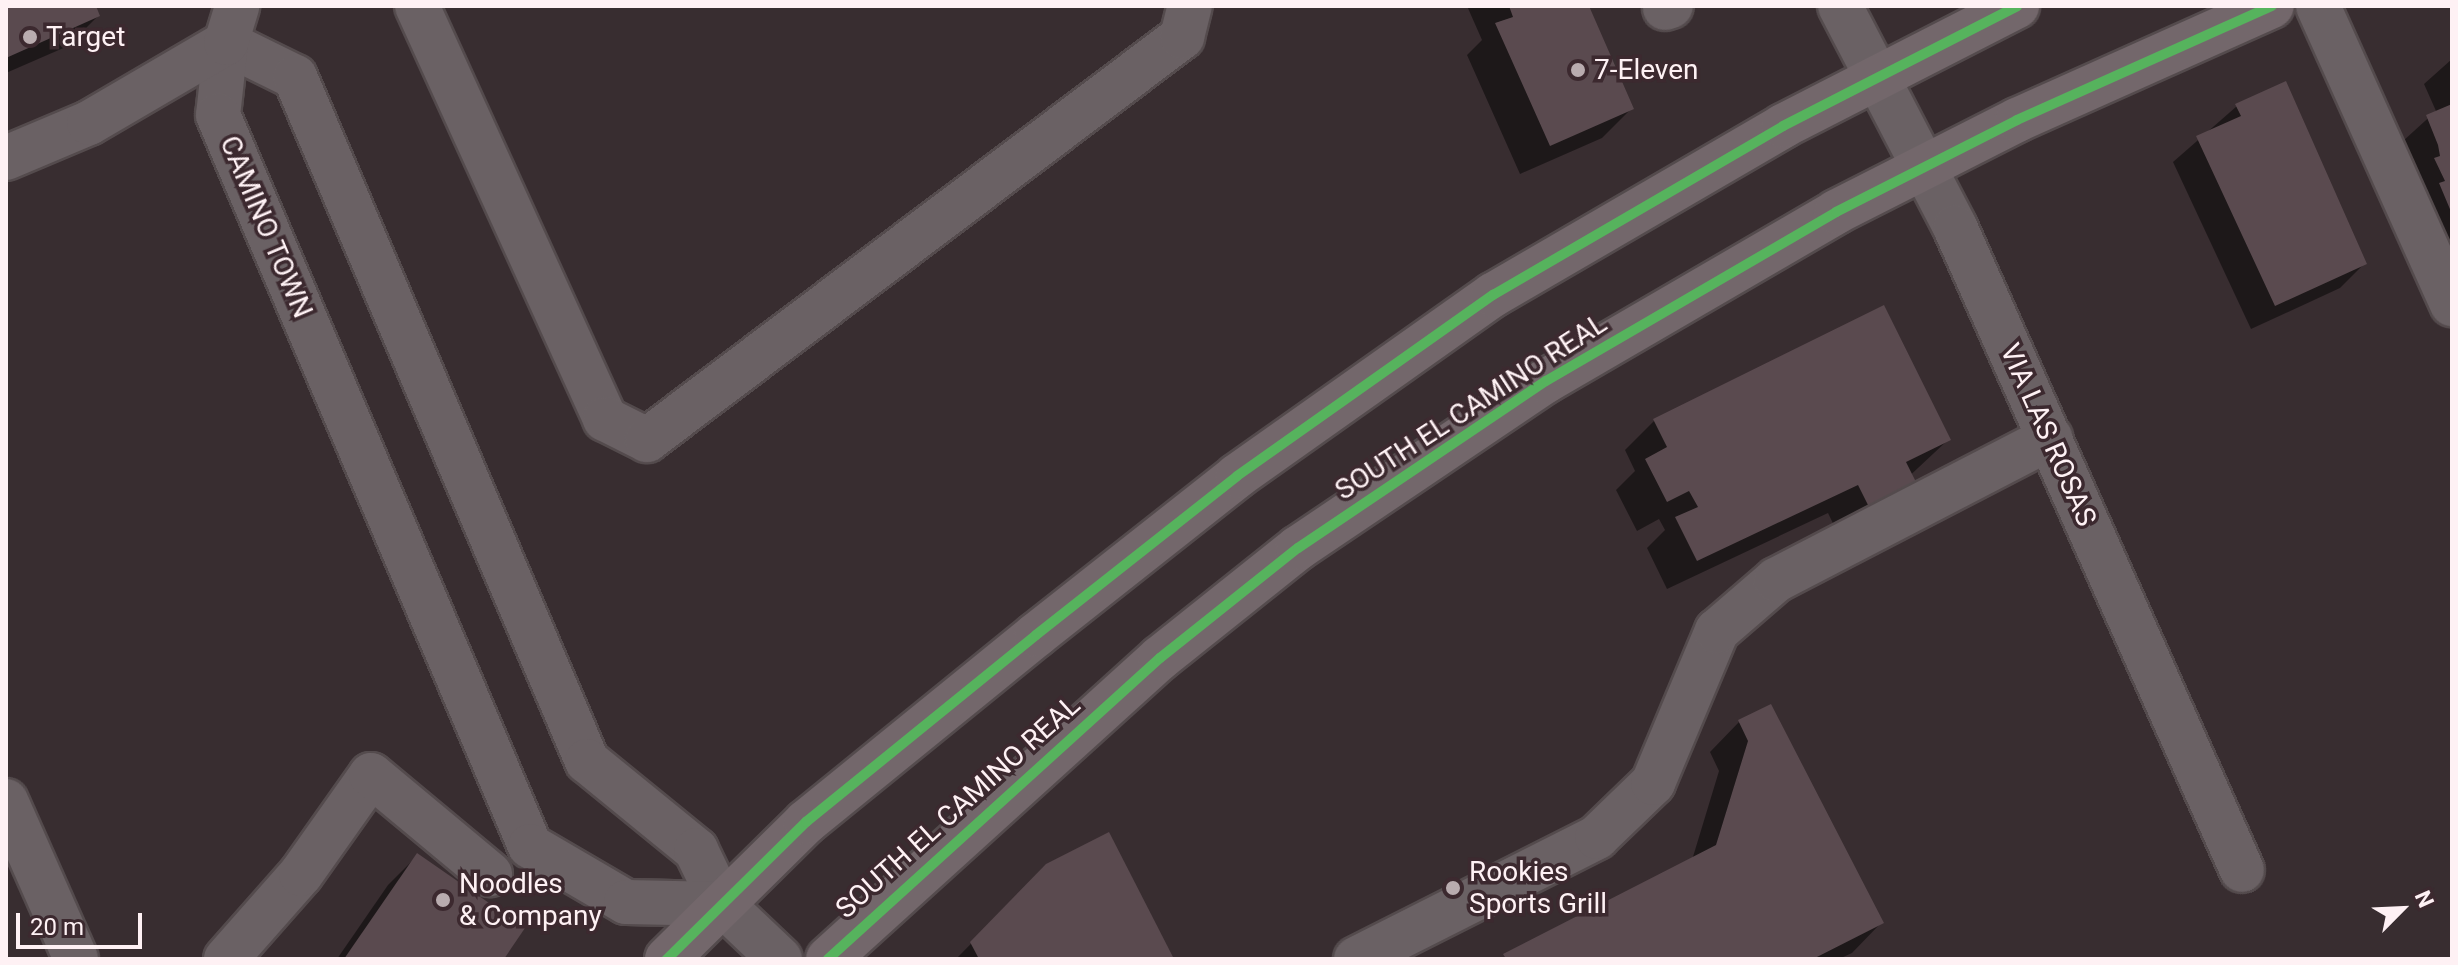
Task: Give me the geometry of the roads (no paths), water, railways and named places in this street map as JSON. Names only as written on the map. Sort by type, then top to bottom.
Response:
[{"type":"main road","points":[[667,959],[806,822],[1237,476],[1493,295],[1783,126],[2017,6]]},
{"type":"main road","name":"SOUTH EL CAMINO REAL","points":[[828,959],[1160,658],[1298,548],[1546,381],[1836,212],[2272,6]]},
{"type":"street","points":[[417,6],[605,419],[647,440],[1182,37],[1190,6]]},
{"type":"street","name":"VIA LAS ROSAS","points":[[1840,6],[1875,79],[1955,227],[2242,870]]},
{"type":"street","points":[[2318,6],[2452,304]]},
{"type":"street","points":[[6,158],[89,123],[224,18],[295,77],[587,761],[696,850],[722,904],[780,959]]},
{"type":"street","name":"CAMINO TOWN","points":[[224,18],[218,115],[530,846],[626,902],[722,904]]},
{"type":"street","points":[[1356,959],[1597,837],[1653,783],[1717,631],[1776,580],[2050,438]]},
{"type":"street","points":[[226,959],[301,874],[371,775],[490,874]]},
{"type":"street","points":[[6,801],[76,959]]},
{"type":"place","name":"Target","points":[[30,37]]},
{"type":"place","name":"7-Eleven","points":[[1578,70]]},
{"type":"place","name":"Rookies Sports Grill","points":[[1453,888]]},
{"type":"place","name":"Noodles & Company","points":[[443,900]]}]
